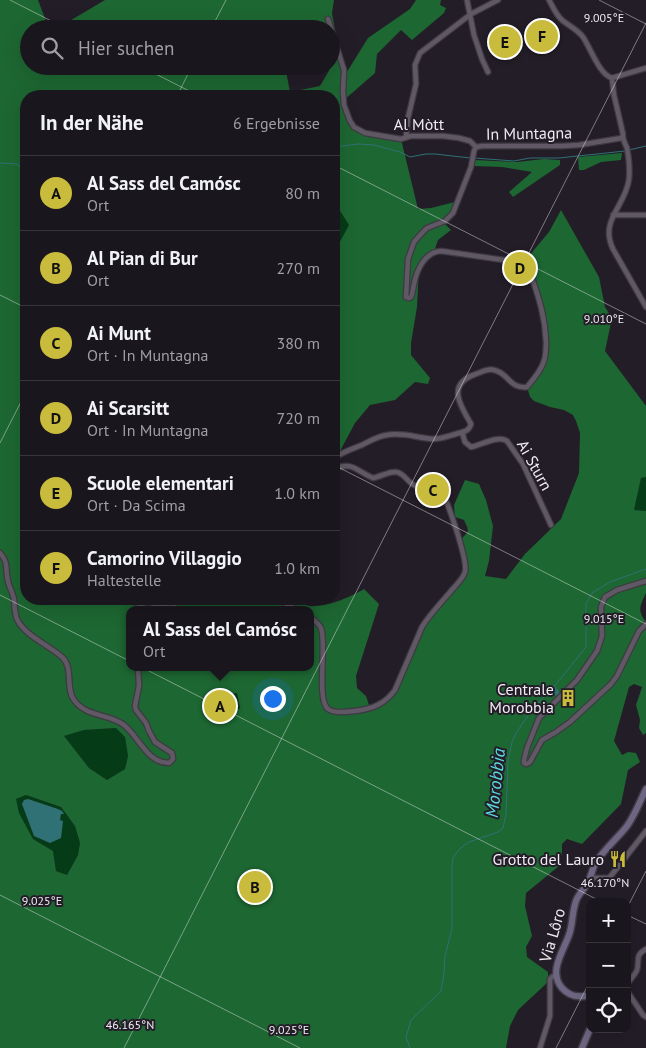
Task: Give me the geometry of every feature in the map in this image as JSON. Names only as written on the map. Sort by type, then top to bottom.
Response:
[{"type":"street","points":[[468,0],[474,34],[488,72]]},
{"type":"street","points":[[406,137],[408,118],[416,84],[415,65],[420,52],[428,49],[471,14],[498,0]]},
{"type":"street","points":[[549,0],[559,17],[582,36],[602,70],[608,76],[612,78],[646,68]]},
{"type":"street","name":"Al Mòtt","points":[[340,57],[344,70],[345,109],[350,121],[357,129],[365,133],[401,139],[406,137],[443,136],[459,138],[470,141],[476,147]]},
{"type":"street","points":[[612,78],[623,134],[622,138],[629,157],[630,168],[625,193],[609,226],[610,240],[646,307]]},
{"type":"street","name":"In Muntagna","points":[[462,432],[470,428],[471,424],[462,409],[458,396],[459,386],[462,381],[489,369],[503,374],[514,386],[522,388],[527,387],[538,373],[544,362],[546,346],[546,326],[542,305],[528,266],[522,260],[504,260],[441,251],[432,253],[422,262],[411,296],[409,298],[406,297],[408,259],[414,242],[427,228],[445,221],[453,213],[472,165],[476,147],[492,145],[579,145],[622,138]]},
{"type":"street","points":[[613,215],[646,215]]},
{"type":"street","points":[[340,453],[387,434],[434,439],[462,432]]},
{"type":"street","name":"Ai Sturn","points":[[462,432],[465,442],[471,447],[498,439],[508,441],[523,464],[552,525]]},
{"type":"street","points":[[314,621],[320,628],[322,692],[325,705],[328,709],[336,712],[352,712],[370,708],[384,702],[395,690],[422,627],[459,582],[465,571],[464,560],[452,516],[437,485],[432,483],[417,486],[401,473],[396,472],[373,478],[350,466],[340,466]]},
{"type":"street","points":[[0,553],[6,563],[7,579],[14,600],[17,620],[35,638],[64,658],[68,669],[70,693],[77,703],[86,711],[122,724],[150,756],[169,763],[174,759],[172,753],[155,742],[146,723],[136,710],[139,686],[138,671]]},
{"type":"street","points":[[646,581],[617,590],[606,597],[601,607],[602,636],[597,650],[577,680],[539,718],[530,738],[524,763],[530,762],[538,744],[542,740],[570,722],[611,684],[617,676],[639,631],[646,624]]},
{"type":"street","name":"Via Lôro","points":[[586,996],[580,997],[571,995],[560,986],[555,976],[556,968],[571,931],[576,901],[597,862],[630,821],[646,788]]},
{"type":"street","points":[[590,878],[610,877],[646,831]]},
{"type":"street","points":[[631,978],[637,970],[638,957],[646,949]]},
{"type":"street","points":[[540,1048],[550,1016],[550,979],[555,976]]},
{"type":"street","points":[[631,997],[646,1017]]},
{"type":"street","points":[[582,1048],[588,1033]]},
{"type":"green space","points":[[0,0],[38,0],[46,20],[20,20],[20,75],[287,75],[290,90],[20,90],[20,605],[340,605],[340,600],[364,589],[379,604],[356,676],[357,688],[366,696],[370,708],[390,697],[422,627],[465,571],[461,539],[468,529],[464,520],[455,517],[454,505],[465,480],[479,484],[486,500],[493,526],[489,561],[485,576],[506,579],[525,554],[561,519],[579,473],[580,433],[573,415],[564,410],[534,401],[530,397],[527,387],[544,362],[546,325],[528,266],[528,257],[549,232],[561,210],[599,277],[605,307],[612,318],[605,351],[646,406],[646,477],[641,478],[634,510],[646,511],[646,593],[640,611],[646,622],[646,733],[643,735],[639,728],[640,720],[636,705],[642,687],[634,684],[629,687],[614,741],[622,755],[628,752],[636,753],[640,762],[628,770],[621,804],[582,844],[567,839],[562,844],[559,866],[526,893],[525,906],[532,936],[526,947],[527,957],[548,972],[548,982],[518,1010],[510,1026],[506,1048],[0,1048]],"holes":[[[237,693],[240,708],[229,716],[215,714],[212,702],[221,696]],[[116,728],[125,737],[128,756],[125,769],[107,780],[89,768],[64,736],[84,730]],[[26,795],[61,807],[75,826],[80,843],[78,855],[67,875],[56,871],[53,851],[33,839],[19,813],[16,799]]]},
{"type":"green space","points":[[105,0],[334,0],[332,13],[333,20],[71,20]]},
{"type":"green space","points":[[416,0],[441,0],[440,5],[446,8],[444,13],[412,40],[401,30],[377,54],[375,73],[344,100],[345,109],[357,129],[401,139],[418,209],[455,202],[450,213],[440,223],[446,225],[451,230],[438,240],[435,249],[419,266],[417,307],[411,355],[430,378],[428,384],[415,382],[395,400],[370,405],[355,423],[340,451],[340,242],[349,225],[340,211],[340,90],[300,90],[320,86],[326,75],[340,75],[341,50],[345,75],[368,38],[410,9]]},
{"type":"green space","points":[[622,153],[621,160],[601,162],[584,170],[579,170],[578,157]]},
{"type":"green space","points":[[544,159],[560,160],[560,165],[513,197],[509,192],[532,172],[502,167],[475,166],[475,160],[517,162]]},
{"type":"green space","points":[[340,211],[349,225],[340,242]]},
{"type":"green space","points":[[646,477],[646,511],[634,510],[641,478]]},
{"type":"green space","points":[[237,693],[240,708],[229,716],[215,715],[212,702],[220,696]]},
{"type":"green space","points":[[116,728],[125,737],[128,756],[125,769],[107,780],[89,768],[63,736],[84,730]]},
{"type":"green space","points":[[26,795],[61,807],[75,826],[80,843],[78,855],[67,875],[56,871],[53,851],[33,839],[19,813],[15,799]]},
{"type":"water","points":[[28,799],[62,811],[64,814],[61,814],[60,820],[63,821],[61,838],[50,843],[34,836],[22,804],[24,800]]},
{"type":"waterway","points":[[340,146],[358,144],[374,145],[400,152],[410,157],[435,154],[470,158]]},
{"type":"waterway","points":[[629,150],[646,146]]},
{"type":"waterway","points":[[474,158],[514,161],[530,158],[559,158],[625,151]]},
{"type":"waterway","points":[[0,163],[17,164],[20,167]]},
{"type":"waterway","name":"Morobbia","points":[[410,1048],[406,1037],[411,1020],[441,991],[445,956],[452,929],[453,858],[469,842],[498,832],[503,828],[506,814],[508,760],[512,742],[534,707],[553,688],[586,647],[586,604],[592,593],[610,582],[646,569]]},
{"type":"waterway","name":"Morobbia","points":[[553,688],[557,693]]},
{"type":"place","name":"Camorino Villaggio","points":[[542,36]]},
{"type":"place","name":"Scuole elementari","points":[[505,42]]},
{"type":"place","name":"Ai Scarsitt","points":[[520,268]]},
{"type":"place","name":"Ai Munt","points":[[433,490]]},
{"type":"place","name":"Centrale Morobbia","points":[[568,698]]},
{"type":"place","name":"Al Sass del Camósc","points":[[220,706]]},
{"type":"place","name":"Grotto del Lauro","points":[[618,859]]},
{"type":"place","name":"Al Pian di Bur","points":[[255,887]]}]
